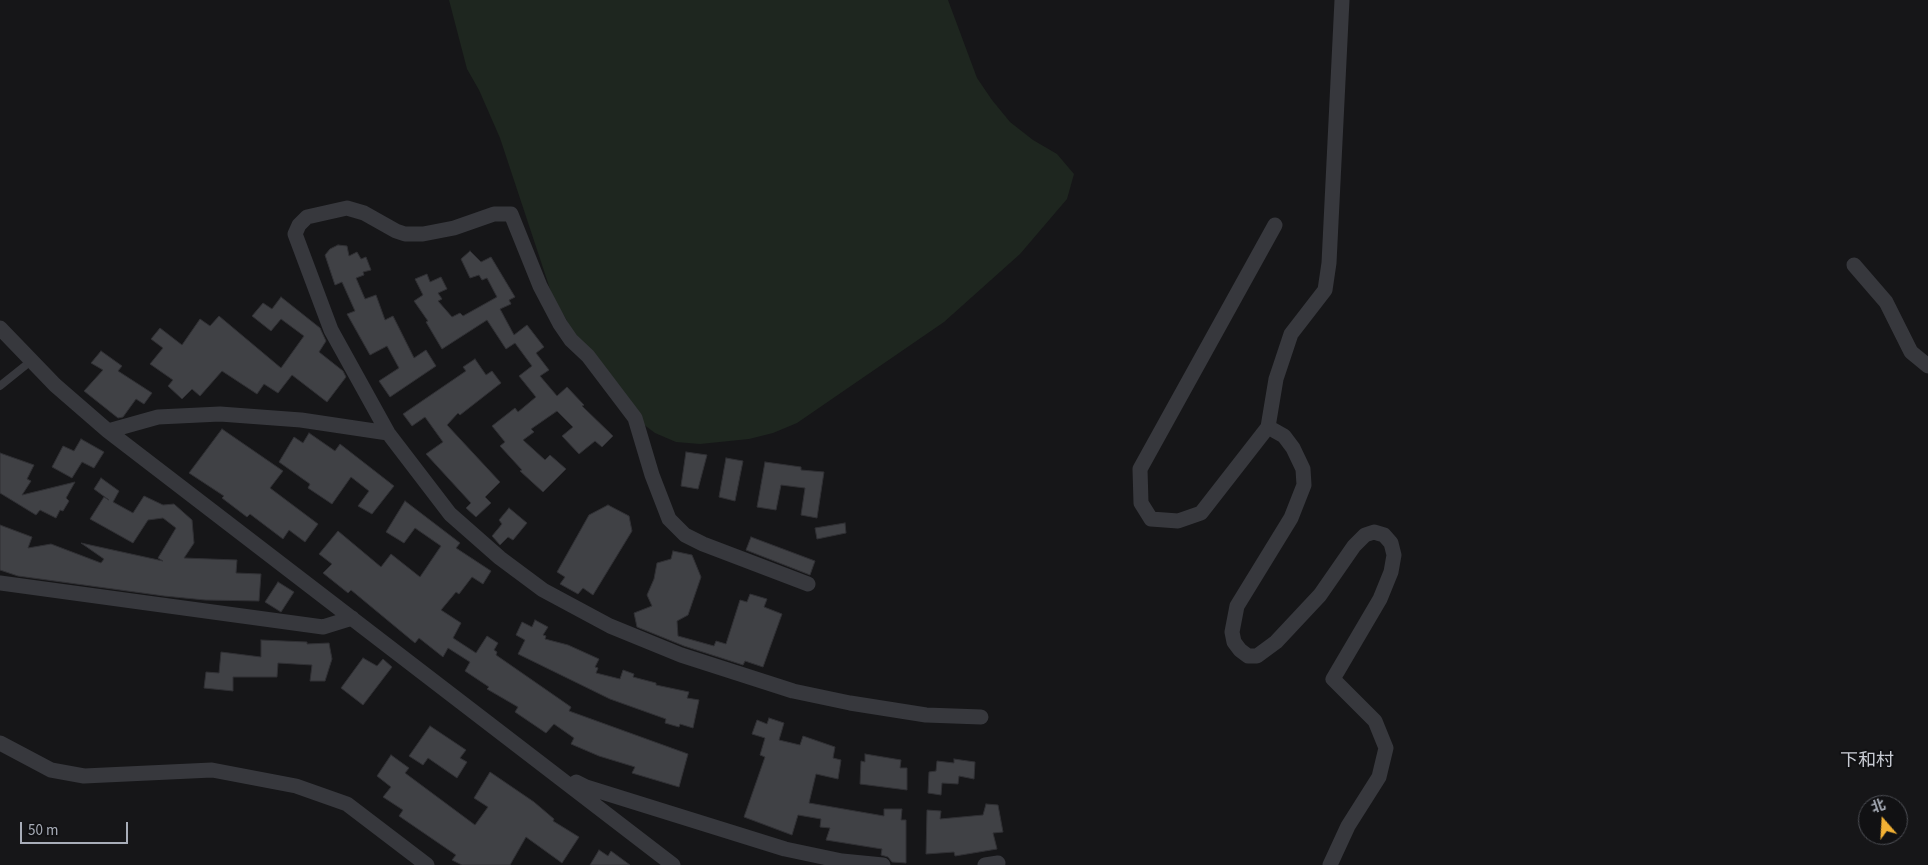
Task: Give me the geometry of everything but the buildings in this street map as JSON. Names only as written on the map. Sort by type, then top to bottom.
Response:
[{"type":"street","points":[[1275,225],[1140,469],[1140,503],[1151,519],[1178,521],[1202,513],[1268,427],[1276,378],[1291,334],[1325,290],[1329,264],[1342,0]]},
{"type":"street","points":[[808,584],[703,544],[685,535],[669,519],[652,475],[635,418],[588,356],[571,340],[560,324],[540,286],[511,214],[494,214],[454,228],[423,234],[405,234],[396,231],[364,213],[347,208],[307,217],[299,225],[295,234],[331,330],[388,433],[450,514],[500,558],[543,590],[610,626],[681,655],[793,690],[850,704],[926,715],[981,717]]},
{"type":"street","points":[[1854,264],[1886,302],[1910,352],[1928,366]]},
{"type":"street","points":[[0,328],[54,385],[108,431],[548,767],[673,865]]},
{"type":"street","points":[[108,431],[158,416],[220,414],[301,420],[388,433]]},
{"type":"street","points":[[1268,427],[1284,436],[1293,448],[1303,469],[1304,485],[1291,518],[1237,606],[1232,632],[1234,642],[1240,650],[1248,656],[1257,656],[1276,642],[1320,595],[1354,546],[1365,535],[1374,532],[1384,535],[1391,543],[1394,554],[1391,572],[1380,599],[1333,679],[1374,721],[1386,748],[1379,777],[1348,826],[1330,865]]},
{"type":"street","points":[[0,583],[323,627],[352,618]]},
{"type":"street","points":[[0,743],[51,770],[84,776],[212,770],[296,786],[347,804],[427,865]]},
{"type":"street","points":[[548,767],[586,787],[785,849],[842,862],[882,865]]},
{"type":"lane","points":[[0,386],[31,362]]},
{"type":"shaded area","points":[[449,0],[948,0],[977,78],[992,100],[1010,122],[1033,140],[1057,154],[1074,174],[1067,199],[1020,254],[944,322],[797,423],[773,433],[749,439],[700,444],[676,442],[655,433],[635,418],[588,364],[566,319],[553,298],[500,138],[479,90],[467,69]]},
{"type":"district","name":"下和村","points":[[1867,762]]}]
